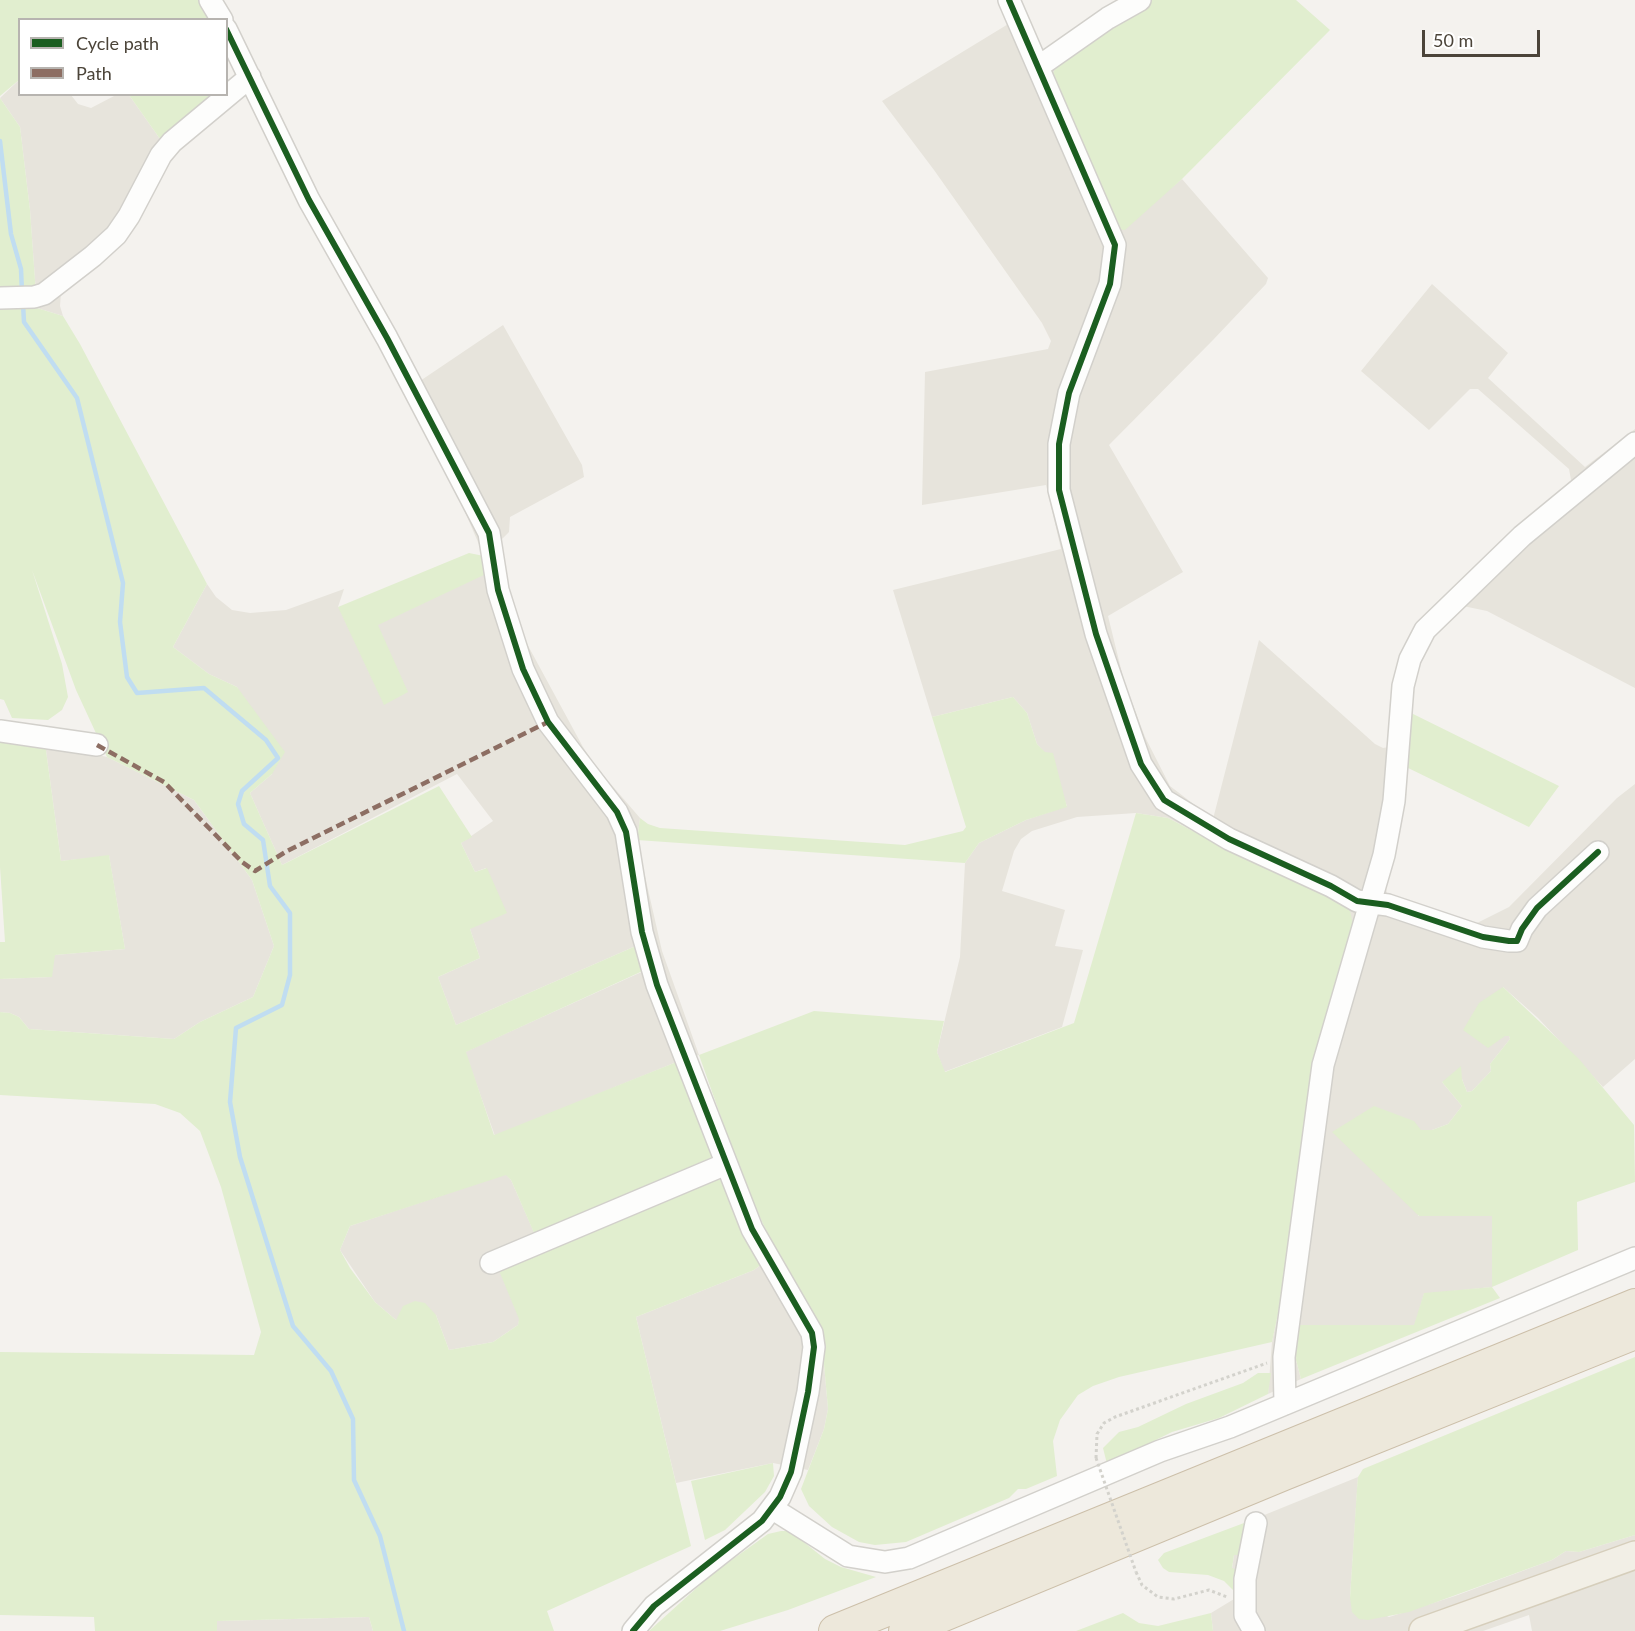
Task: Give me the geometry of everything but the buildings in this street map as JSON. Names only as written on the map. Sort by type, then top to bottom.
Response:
[{"type":"highway","points":[[835,1631],[1635,1305]]},
{"type":"highway","points":[[905,1631],[1284,1474],[1635,1333]]},
{"type":"main road","points":[[1423,1631],[1635,1555]]},
{"type":"street","points":[[210,0],[221,18]]},
{"type":"street","points":[[1009,0],[1115,245],[1110,285],[1069,393],[1059,444],[1059,490],[1096,634],[1141,764],[1164,800],[1229,838],[1331,886],[1357,901],[1403,909],[1482,937],[1517,941],[1522,928],[1537,908],[1598,852]]},
{"type":"street","points":[[1038,67],[1108,18],[1140,0]]},
{"type":"street","points":[[228,33],[309,200],[387,338],[489,533],[498,590],[523,669],[548,722],[617,812],[626,832],[642,932],[657,985],[752,1230],[813,1333],[814,1347],[808,1392],[791,1472],[773,1509],[750,1532],[654,1606],[633,1631]]},
{"type":"street","points":[[228,95],[250,77]]},
{"type":"street","points":[[5,298],[34,297],[44,294],[116,235],[161,155],[172,142],[227,96]]},
{"type":"street","points":[[1285,1404],[1284,1357],[1323,1065],[1384,855],[1394,801],[1403,686],[1410,659],[1425,630],[1522,536],[1635,443]]},
{"type":"street","points":[[0,731],[97,745]]},
{"type":"street","points":[[490,1263],[726,1164]]},
{"type":"street","points":[[773,1509],[837,1552],[866,1561],[893,1561],[909,1557],[1160,1451],[1230,1427],[1635,1258]]},
{"type":"street","points":[[1250,1623],[1245,1579],[1256,1523]]},
{"type":"path","points":[[1250,1623],[1229,1598],[1209,1590],[1174,1599],[1158,1597],[1142,1584],[1096,1458],[1097,1434],[1104,1423],[1115,1417],[1284,1357]]},
{"type":"shaded area","points":[[1023,15],[1035,43],[1043,49],[1051,48],[1172,187],[1182,179],[1268,278],[1266,284],[1213,340],[1109,445],[1183,572],[1108,616],[1124,681],[1145,737],[1170,786],[1213,819],[1259,640],[1375,744],[1383,748],[1389,747],[1385,881],[1387,894],[1396,900],[1471,926],[1509,907],[1617,798],[1635,784],[1635,1059],[1603,1087],[1538,1018],[1503,987],[1505,1036],[1509,1036],[1510,1039],[1490,1064],[1491,1071],[1472,1091],[1467,1092],[1462,1079],[1442,1082],[1462,1106],[1448,1124],[1432,1130],[1421,1130],[1418,1216],[1492,1215],[1492,1287],[1424,1294],[1415,1325],[1298,1325],[1296,1360],[1301,1379],[1268,1394],[1272,1342],[1279,1309],[1314,1066],[1227,849],[1168,818],[1136,813],[1077,817],[1032,831],[1021,839],[1014,851],[1002,891],[1065,910],[1055,946],[1083,950],[1062,1027],[944,1072],[937,1052],[960,957],[965,863],[979,843],[1026,820],[1067,806],[1045,753],[1037,744],[1027,713],[1013,697],[932,717],[893,590],[1061,549],[1046,485],[922,505],[925,372],[1048,349],[1051,341],[1042,323],[934,170],[882,101]]},
{"type":"shaded area","points":[[18,81],[18,96],[72,96],[78,104],[91,108],[114,96],[130,96],[160,139],[165,160],[61,292],[60,306],[63,316],[37,308],[30,210],[20,127],[0,98]]},
{"type":"shaded area","points":[[1432,284],[1508,353],[1488,378],[1585,467],[1635,429],[1635,688],[1487,611],[1463,606],[1569,488],[1571,480],[1569,469],[1478,389],[1470,389],[1429,430],[1361,371]]},
{"type":"shaded area","points":[[503,325],[582,465],[584,477],[510,517],[509,532],[500,541],[506,578],[526,642],[583,747],[597,768],[640,818],[637,841],[662,951],[699,1055],[679,1061],[495,1136],[465,1052],[646,970],[638,945],[456,1025],[438,977],[480,958],[470,929],[486,868],[475,872],[461,843],[493,821],[457,774],[282,865],[250,793],[272,774],[237,687],[209,674],[173,647],[207,584],[216,597],[232,610],[250,613],[286,610],[344,589],[338,607],[377,625],[484,556],[455,489],[418,417],[400,388],[420,381]]},
{"type":"shaded area","points":[[45,743],[107,757],[194,800],[252,880],[274,946],[253,997],[200,1022],[174,1039],[29,1029],[19,1017],[0,1012],[0,979],[51,977],[54,955],[125,949],[109,856],[61,861]]},
{"type":"shaded area","points":[[506,1174],[511,1180],[540,1246],[518,1325],[493,1342],[449,1350],[436,1315],[396,1320],[375,1302],[340,1250],[350,1226]]},
{"type":"shaded area","points":[[762,1264],[823,1353],[828,1409],[824,1429],[808,1470],[773,1463],[676,1483],[636,1317],[754,1270]]},
{"type":"shaded area","points":[[1358,1477],[1350,1598],[1389,1617],[1455,1596],[1552,1560],[1566,1551],[1579,1552],[1635,1535],[1635,1631],[1532,1631],[1529,1615],[1483,1631],[1213,1631],[1211,1613],[1239,1596],[1232,1569],[1234,1555],[1252,1520]]},
{"type":"shaded area","points":[[369,1617],[373,1631],[217,1631],[216,1621]]},
{"type":"green space","points":[[0,0],[202,0],[214,18],[18,18],[18,81],[0,96]]},
{"type":"green space","points":[[1150,0],[1296,0],[1330,30],[1182,179],[1125,230],[1116,229],[1054,87],[1053,73],[1059,62],[1083,41],[1089,44],[1103,35],[1106,25]]},
{"type":"green space","points":[[130,96],[213,96],[160,139]]},
{"type":"green space","points":[[0,98],[20,127],[30,210],[37,308],[63,316],[207,584],[173,647],[209,674],[237,687],[285,752],[272,774],[250,793],[282,865],[439,786],[472,837],[461,843],[475,872],[487,868],[507,913],[470,929],[480,958],[438,977],[456,1025],[638,945],[647,969],[466,1052],[494,1135],[679,1061],[713,1157],[534,1233],[511,1180],[506,1175],[350,1226],[340,1250],[350,1268],[375,1302],[396,1320],[403,1306],[415,1301],[425,1303],[436,1315],[449,1350],[493,1342],[518,1325],[519,1319],[500,1273],[502,1267],[715,1179],[724,1181],[762,1264],[754,1270],[636,1317],[691,1546],[547,1611],[554,1631],[373,1631],[369,1617],[217,1621],[217,1631],[95,1631],[94,1617],[0,1615],[0,1352],[254,1355],[261,1332],[221,1187],[200,1131],[180,1113],[155,1104],[0,1095],[0,1012],[19,1017],[29,1029],[174,1039],[200,1022],[253,997],[274,946],[252,880],[194,800],[107,757],[76,690],[32,570],[62,664],[68,697],[62,710],[48,720],[12,718],[4,700],[0,699]]},
{"type":"green space","points":[[469,553],[484,556],[486,574],[378,625],[408,692],[384,705],[338,607]]},
{"type":"green space","points":[[1013,697],[1027,713],[1037,744],[1045,752],[1053,753],[1067,807],[1026,820],[979,843],[965,863],[637,840],[640,818],[660,828],[905,845],[963,831],[966,827],[932,717]]},
{"type":"green space","points":[[1407,711],[1559,786],[1529,827],[1402,765]]},
{"type":"green space","points":[[0,737],[45,743],[61,861],[109,855],[125,949],[55,955],[52,977],[0,979],[0,942],[5,942],[0,867]]},
{"type":"green space","points":[[1136,813],[1168,818],[1227,849],[1341,902],[1350,911],[1353,924],[1314,1066],[1279,1309],[1272,1342],[1119,1377],[1093,1386],[1078,1395],[1060,1420],[1053,1441],[1057,1476],[1026,1489],[1018,1489],[1009,1498],[906,1542],[875,1545],[859,1542],[832,1527],[809,1506],[801,1489],[824,1429],[828,1409],[823,1353],[745,1185],[699,1055],[814,1011],[944,1021],[937,1052],[945,1072],[1074,1023]]},
{"type":"green space","points":[[1503,987],[1579,1059],[1634,1125],[1635,1182],[1577,1202],[1578,1250],[1492,1287],[1492,1216],[1419,1216],[1332,1132],[1374,1106],[1414,1121],[1421,1130],[1432,1130],[1448,1124],[1462,1106],[1442,1082],[1461,1066],[1462,1079],[1467,1092],[1472,1091],[1491,1071],[1490,1064],[1510,1039],[1509,1036],[1505,1036],[1488,1048],[1463,1030],[1479,1003]]},
{"type":"green space","points":[[1492,1287],[1500,1298],[1301,1379],[1296,1360],[1293,1358],[1298,1325],[1414,1325],[1424,1293]]},
{"type":"green space","points":[[1635,1357],[1635,1535],[1579,1552],[1566,1551],[1552,1560],[1409,1612],[1368,1620],[1359,1619],[1352,1612],[1350,1598],[1357,1488],[1358,1477],[1363,1469]]},
{"type":"green space","points":[[1258,1373],[1271,1373],[1268,1394],[1219,1418],[1172,1432],[1107,1464],[1103,1448],[1119,1432],[1138,1427],[1186,1404],[1243,1383]]},
{"type":"green space","points":[[773,1463],[774,1476],[765,1492],[725,1530],[705,1540],[691,1481]]},
{"type":"green space","points":[[1252,1520],[1244,1555],[1234,1555],[1232,1568],[1241,1572],[1239,1596],[1224,1581],[1208,1575],[1169,1572],[1158,1560],[1164,1553]]},
{"type":"green space","points":[[790,1531],[825,1559],[841,1567],[876,1577],[788,1610],[720,1631],[649,1631],[712,1574],[768,1534]]},
{"type":"green space","points":[[1123,1613],[1139,1623],[1158,1626],[1211,1613],[1213,1631],[1076,1631]]},
{"type":"waterway","points":[[0,141],[11,234],[21,269],[22,292]]},
{"type":"waterway","points":[[23,304],[24,322],[77,398],[123,583],[120,622],[127,677],[137,693],[204,688],[266,740],[278,758],[242,791],[238,804],[244,824],[263,840],[270,886],[290,913],[290,975],[282,1005],[236,1028],[230,1102],[240,1157],[293,1326],[331,1371],[353,1419],[354,1480],[380,1536],[404,1631]]},
{"type":"marked path","points":[[97,745],[164,782],[242,862],[255,871],[287,851],[548,722]]},
{"type":"cycle path","points":[[1009,0],[1115,245],[1110,284],[1069,393],[1059,444],[1059,490],[1096,634],[1141,764],[1164,800],[1229,839],[1331,886],[1357,901],[1388,905],[1483,937],[1509,941],[1517,941],[1522,929],[1537,908],[1598,852]]},
{"type":"cycle path","points":[[228,33],[309,200],[387,338],[489,533],[498,590],[523,669],[548,722],[617,812],[626,832],[642,932],[657,985],[752,1229],[812,1333],[814,1347],[808,1392],[791,1472],[780,1497],[762,1521],[654,1606],[633,1631]]}]
